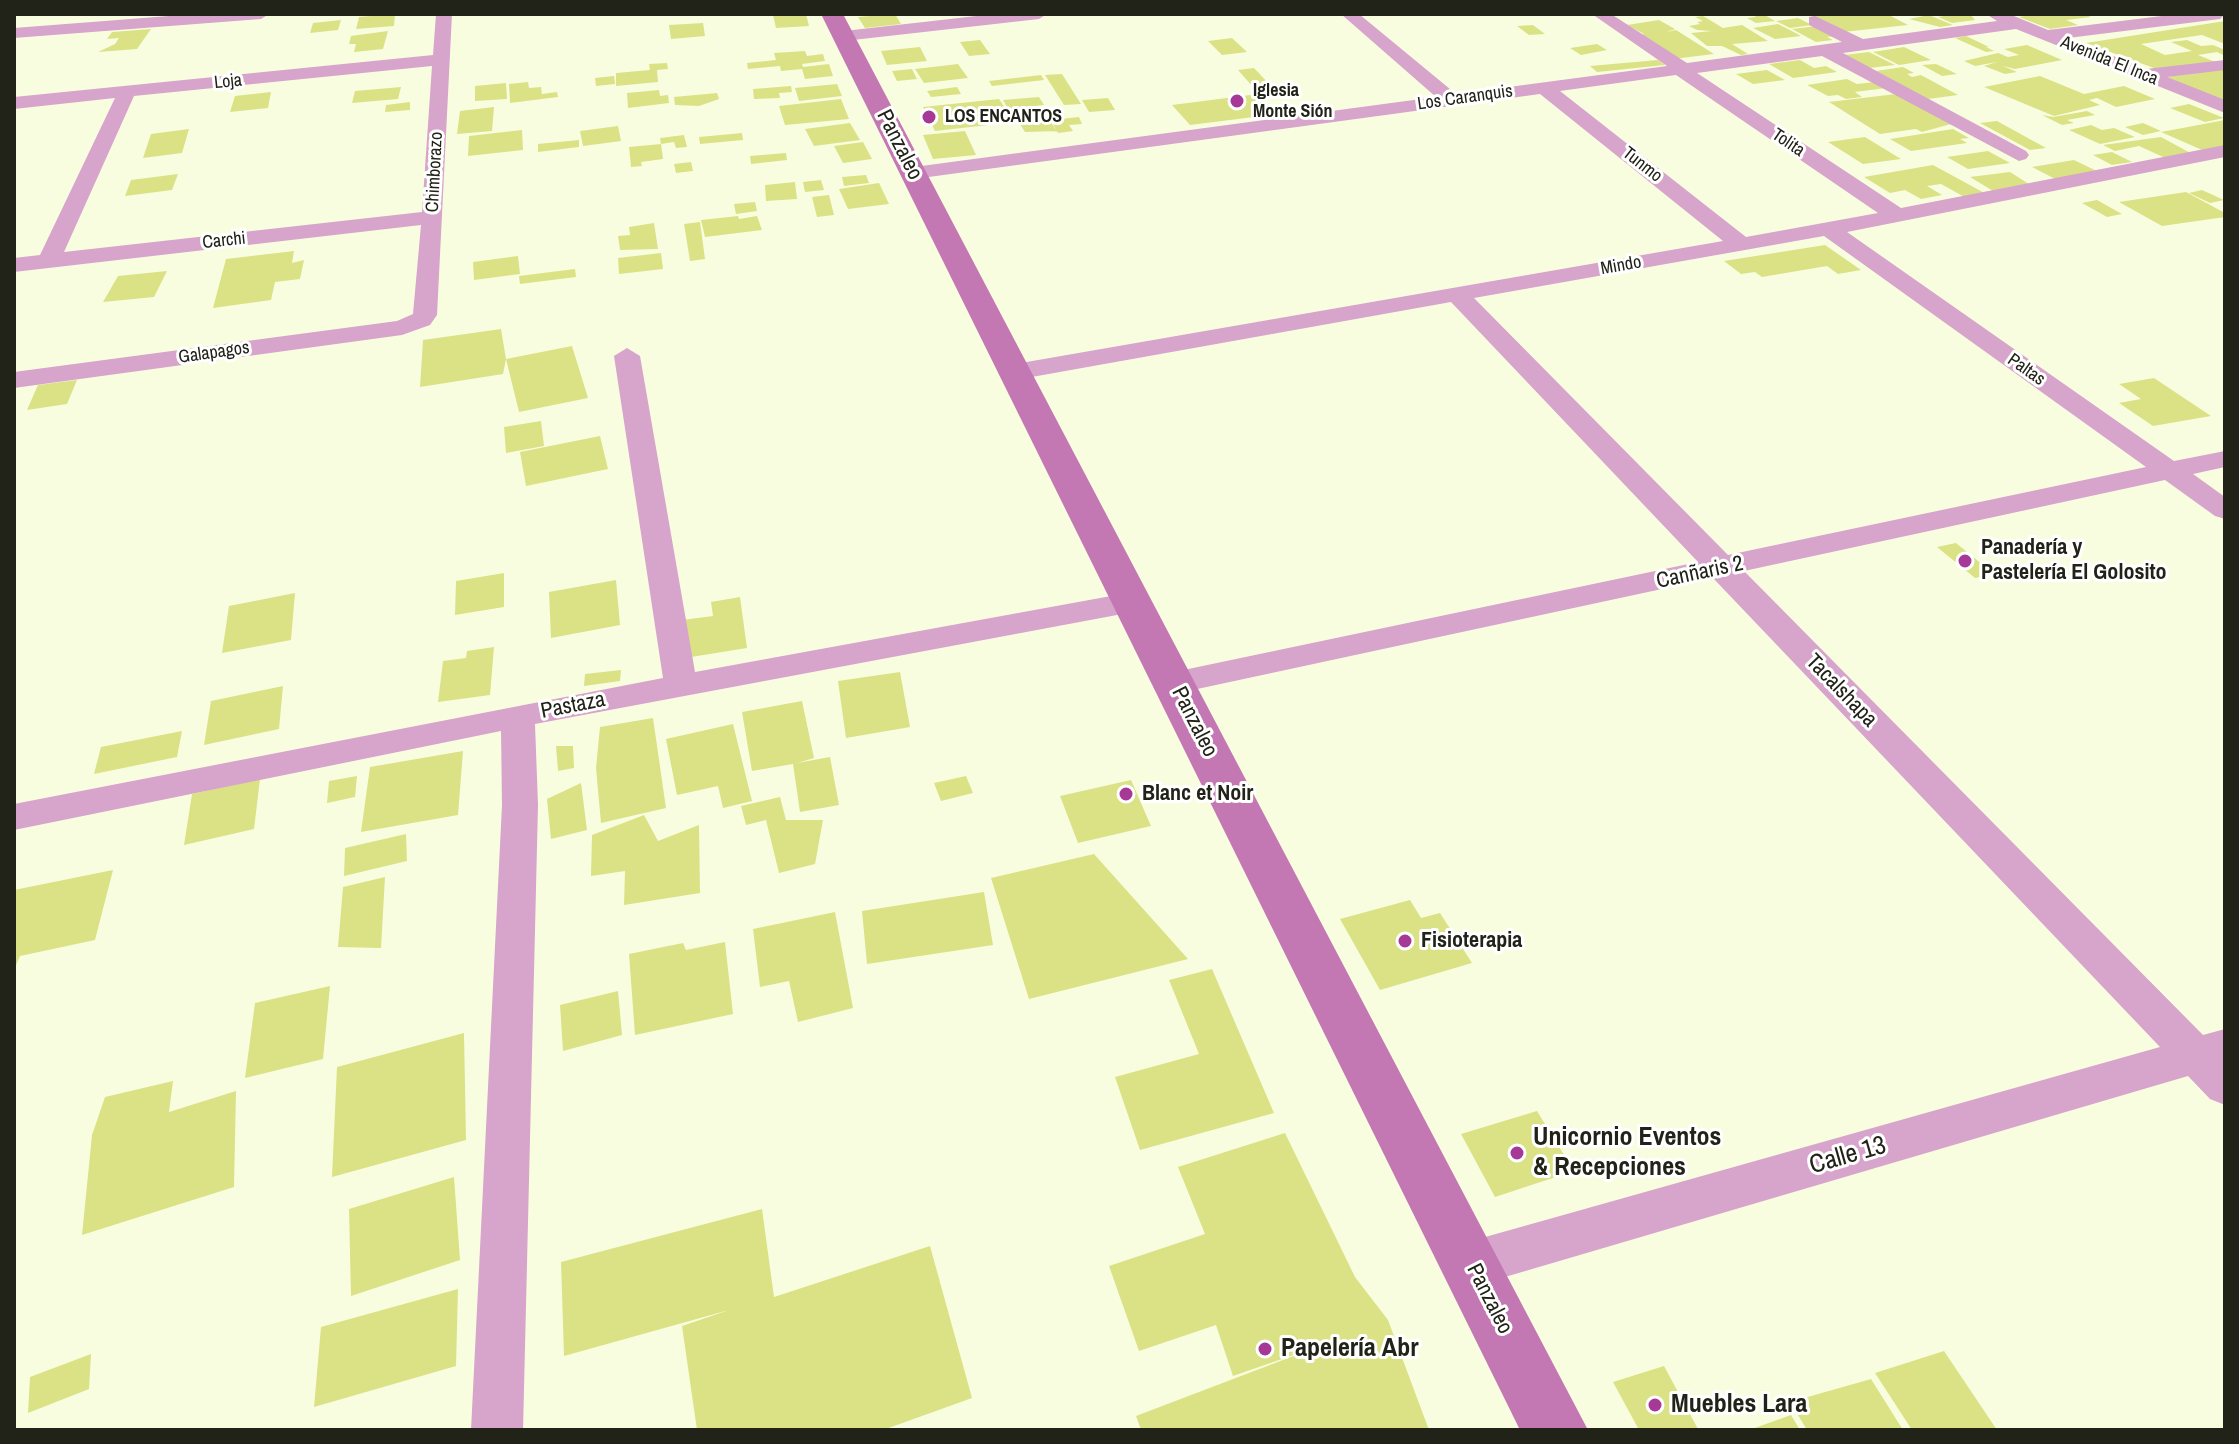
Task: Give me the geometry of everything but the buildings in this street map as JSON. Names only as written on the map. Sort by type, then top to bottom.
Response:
[{"type":"street","points":[[14,33],[261,14]]},
{"type":"street","name":"Chimborazo","points":[[413,324],[425,315],[444,14]]},
{"type":"street","points":[[838,25],[1039,14]]},
{"type":"street","points":[[1349,14],[1450,99]]},
{"type":"street","name":"Tolita","points":[[1600,14],[1898,216]]},
{"type":"street","name":"Avenida El Inca","points":[[1994,14],[2225,107]]},
{"type":"street","points":[[2045,35],[2220,14]]},
{"type":"street","points":[[1815,21],[1860,45]]},
{"type":"street","name":"Los Caranquis","points":[[914,173],[2016,24]]},
{"type":"street","name":"Panzaleo","points":[[838,25],[1555,1430]]},
{"type":"street","points":[[1825,50],[2019,155]]},
{"type":"street","name":"Loja","points":[[14,103],[441,60]]},
{"type":"street","points":[[2143,75],[2225,65]]},
{"type":"street","name":"Tunmo","points":[[1543,87],[1741,244]]},
{"type":"street","points":[[49,261],[127,92]]},
{"type":"street","name":"Mindo","points":[[1015,372],[1828,229],[2225,151]]},
{"type":"street","name":"Carchi","points":[[14,265],[433,217]]},
{"type":"street","name":"Paltas","points":[[1828,229],[2225,510]]},
{"type":"street","name":"Tacalshapa","points":[[1457,295],[1722,569],[2215,1063]]},
{"type":"street","name":"Galapagos","points":[[14,380],[413,324]]},
{"type":"street","points":[[627,356],[681,686]]},
{"type":"street","name":"Canñaris 2","points":[[1174,683],[1722,569],[2225,459]]},
{"type":"street","name":"Pastaza","points":[[14,817],[518,716],[1133,602]]},
{"type":"street","points":[[497,1430],[520,805],[518,716]]},
{"type":"street","name":"Calle 13","points":[[1471,1264],[2215,1063]]},
{"type":"place","name":"Iglesia Monte Sión","points":[[1237,101]]},
{"type":"place","name":"LOS ENCANTOS","points":[[929,117]]},
{"type":"place","name":"Panadería y Pastelería El Golosito","points":[[1965,561]]},
{"type":"place","name":"Blanc et Noir","points":[[1126,794]]},
{"type":"place","name":"Fisioterapia","points":[[1405,941]]},
{"type":"place","name":"Unicornio Eventos & Recepciones","points":[[1517,1153]]},
{"type":"place","name":"Papelería Abr","points":[[1265,1349]]},
{"type":"place","name":"Muebles Lara","points":[[1655,1405]]}]
